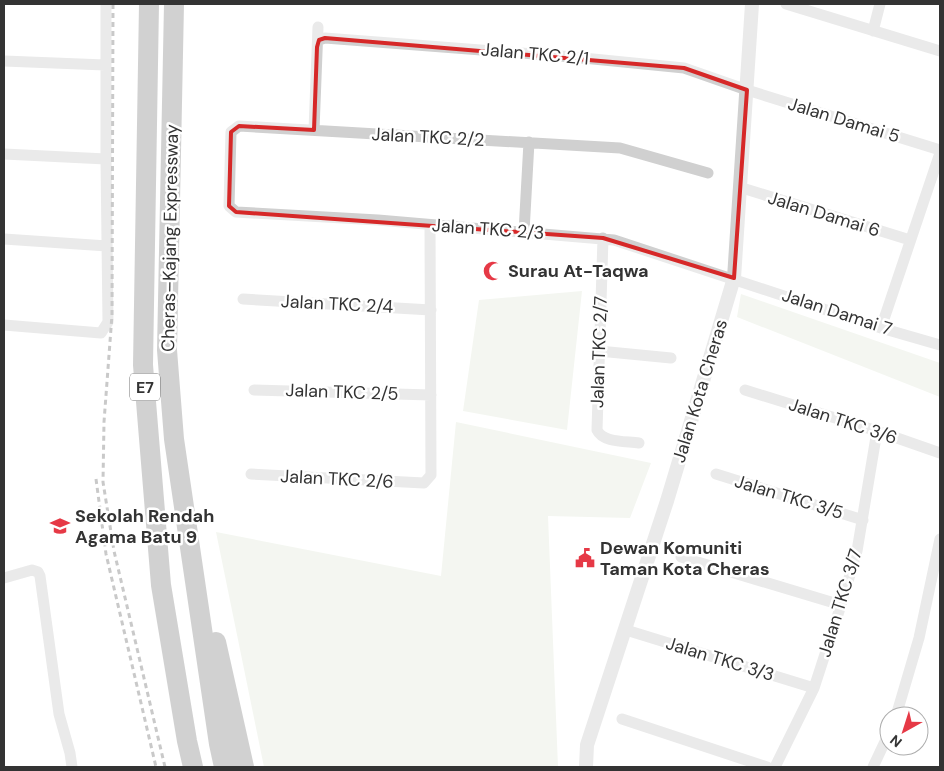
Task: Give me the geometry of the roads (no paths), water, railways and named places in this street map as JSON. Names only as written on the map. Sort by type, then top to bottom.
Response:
[{"type":"highway","name":"Cheras–Kajang Expressway","points":[[149,4],[143,364],[161,585],[193,767]]},
{"type":"highway","name":"Cheras–Kajang Expressway","points":[[174,4],[167,350],[174,439],[224,767]]},
{"type":"highway","points":[[174,439],[201,554],[208,601],[244,767]]},
{"type":"highway","points":[[187,741],[187,767]]},
{"type":"street","points":[[4,325],[101,333],[108,322],[106,4]]},
{"type":"street","name":"Jalan Kota Cheras","points":[[586,767],[587,745],[626,630],[734,278],[752,4]]},
{"type":"street","points":[[786,4],[940,51]]},
{"type":"street","points":[[873,31],[880,4]]},
{"type":"street","points":[[314,130],[317,47],[319,40],[318,27]]},
{"type":"street","name":"Jalan TKC 2/1","points":[[319,40],[326,38],[421,45],[684,68],[747,90]]},
{"type":"street","points":[[4,61],[105,65]]},
{"type":"street","name":"Jalan Damai 5","points":[[747,90],[940,151]]},
{"type":"street","name":"Jalan TKC 2/2","points":[[236,212],[229,206],[231,132],[239,126],[620,148],[708,174]]},
{"type":"street","points":[[524,232],[529,142]]},
{"type":"street","points":[[881,328],[940,151]]},
{"type":"street","points":[[4,154],[106,159]]},
{"type":"street","name":"Jalan Damai 6","points":[[739,187],[910,240]]},
{"type":"street","name":"Jalan TKC 2/3","points":[[236,212],[603,238],[734,278]]},
{"type":"street","points":[[430,225],[431,395]]},
{"type":"street","name":"Jalan TKC 2/7","points":[[603,238],[597,430],[599,435],[604,438],[639,443]]},
{"type":"street","points":[[4,239],[107,246]]},
{"type":"street","name":"Jalan Damai 7","points":[[734,278],[881,328],[940,345]]},
{"type":"street","name":"Jalan TKC 2/4","points":[[243,299],[431,310]]},
{"type":"street","points":[[599,351],[671,358]]},
{"type":"street","name":"Jalan TKC 2/5","points":[[254,390],[431,395]]},
{"type":"street","name":"Jalan TKC 3/6","points":[[746,390],[940,452]]},
{"type":"street","name":"Jalan TKC 2/6","points":[[251,474],[424,483],[432,475],[431,395]]},
{"type":"street","name":"Jalan TKC 3/7","points":[[775,767],[814,688],[841,605],[857,551],[877,431]]},
{"type":"street","name":"Jalan TKC 3/5","points":[[716,474],[863,520]]},
{"type":"street","points":[[899,706],[918,638],[940,539]]},
{"type":"street","points":[[681,556],[841,605]]},
{"type":"street","points":[[4,578],[28,570],[35,570],[40,576],[59,714],[72,767]]},
{"type":"street","name":"Jalan TKC 3/3","points":[[626,630],[814,688]]},
{"type":"street","points":[[622,719],[767,767]]},
{"type":"street","points":[[873,767],[879,754]]},
{"type":"railway","points":[[113,4],[112,315],[104,422],[103,482],[114,551],[165,767]]},
{"type":"railway","points":[[96,479],[106,554],[156,767]]},
{"type":"place","name":"Surau At-Taqwa","points":[[493,271]]},
{"type":"place","name":"Sekolah Rendah Agama Batu 9","points":[[60,526]]},
{"type":"place","name":"Dewan Komuniti Taman Kota Cheras","points":[[585,558]]}]
